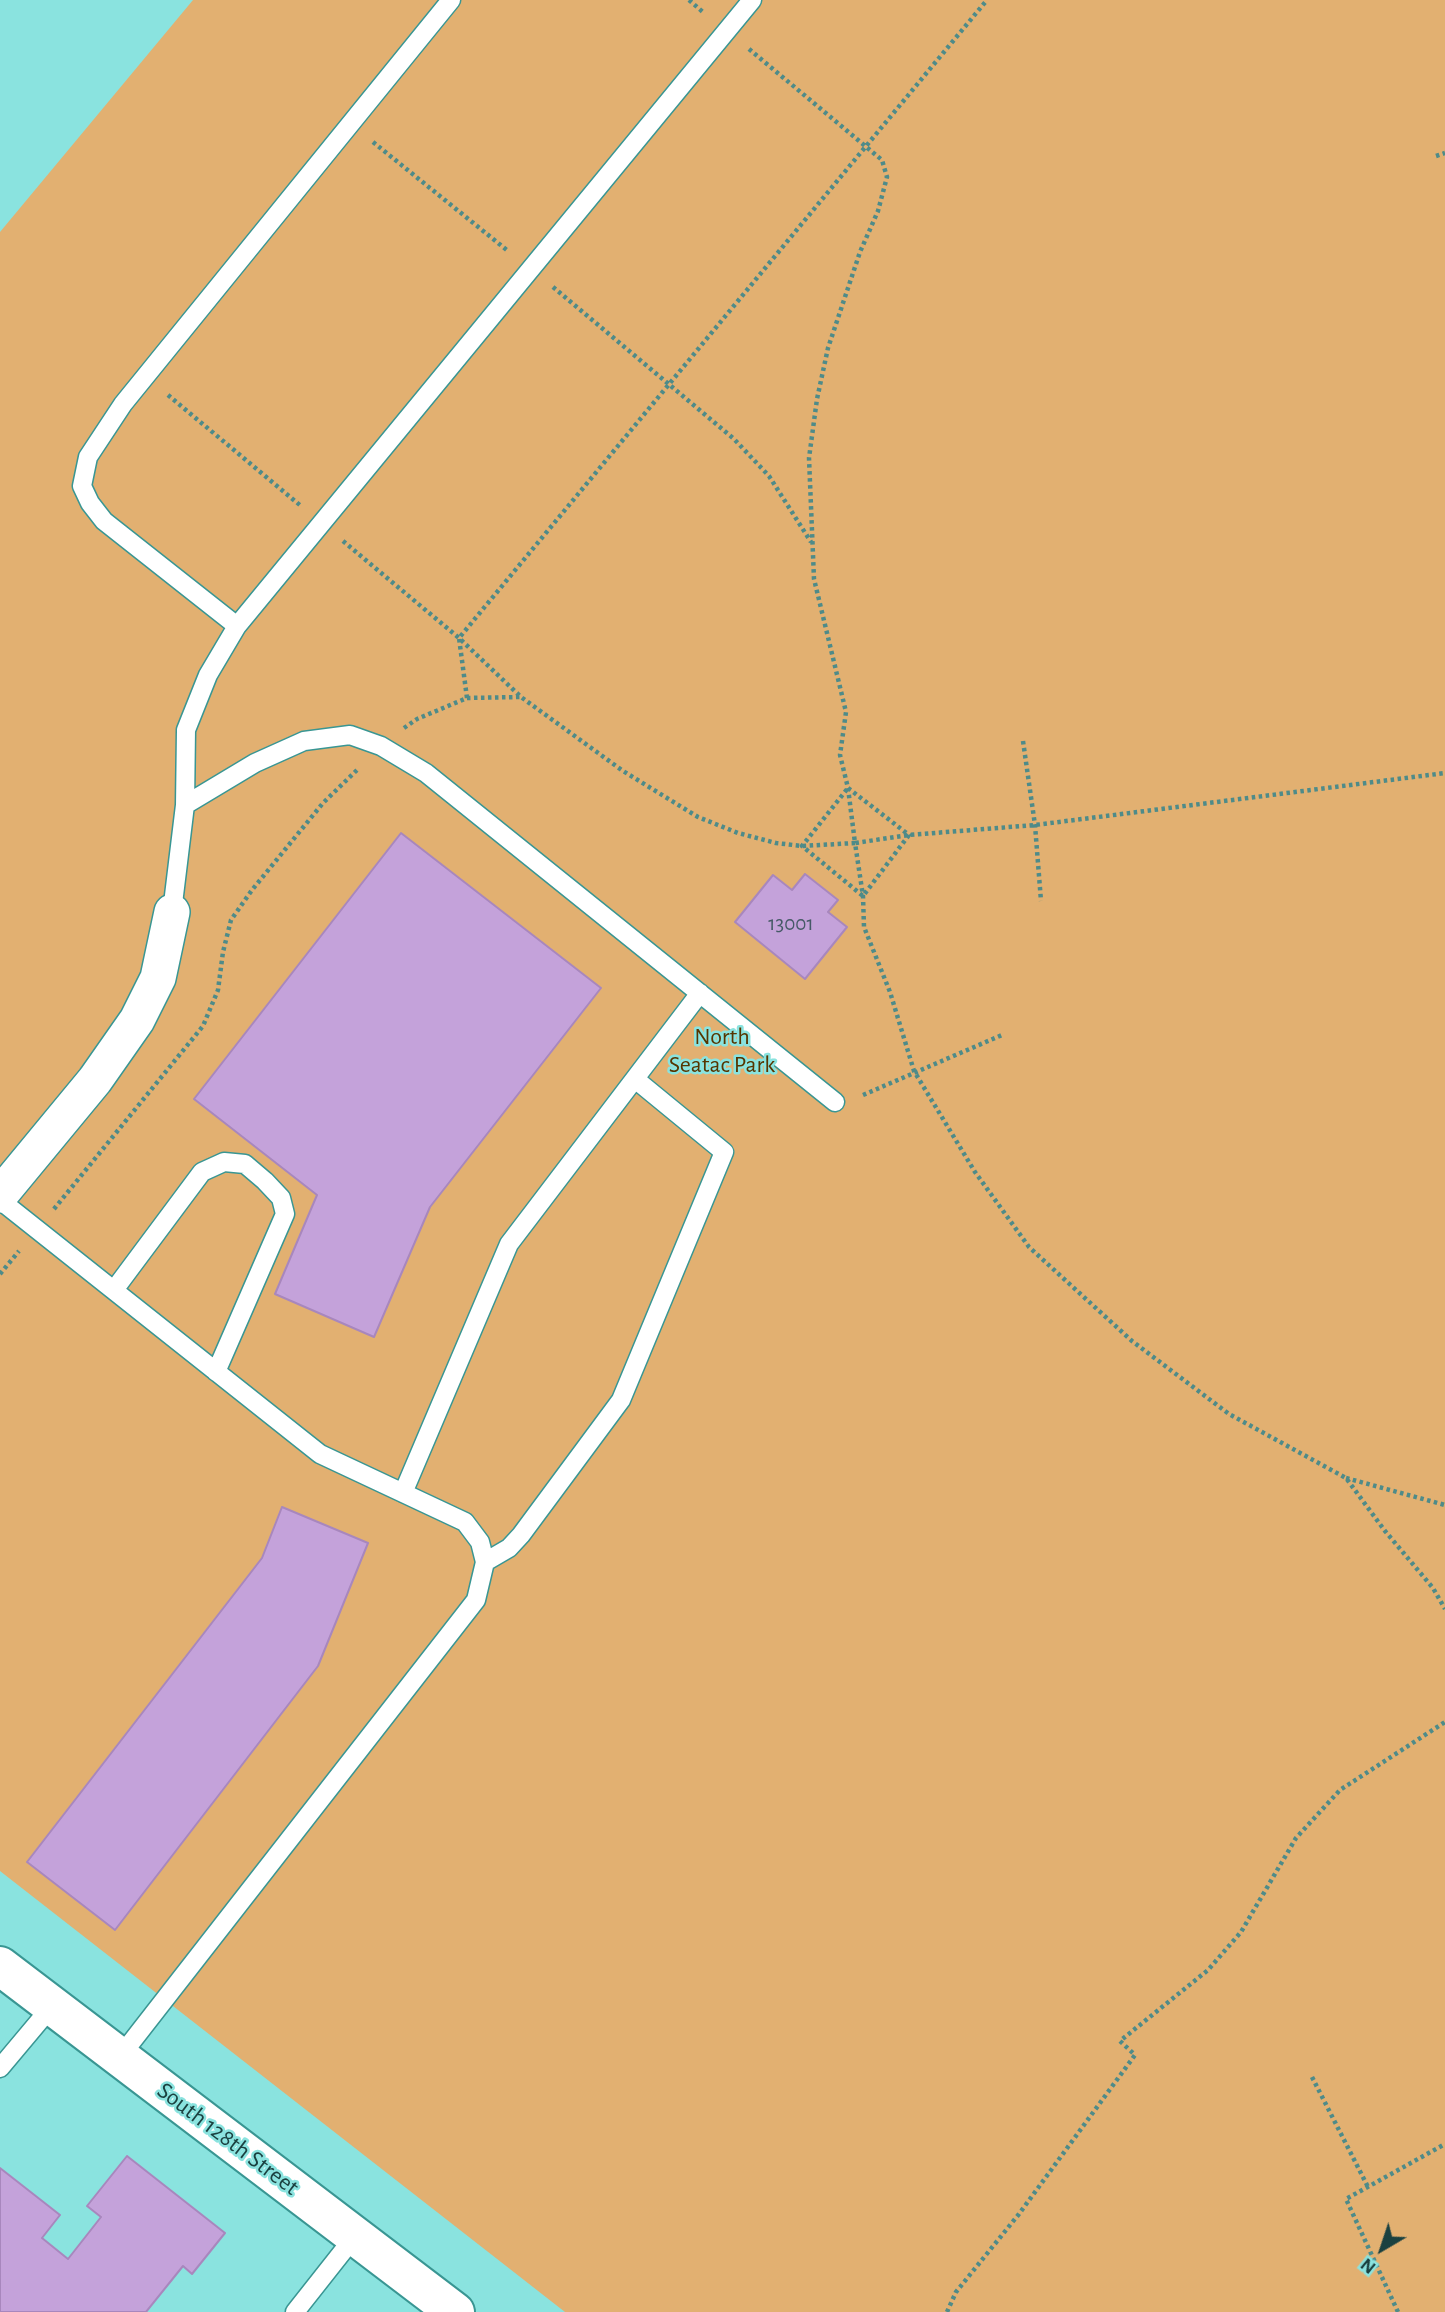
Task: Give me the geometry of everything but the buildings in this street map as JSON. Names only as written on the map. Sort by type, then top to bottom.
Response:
[{"type":"street","points":[[0,1198],[138,1020],[158,978],[172,912]]},
{"type":"street","name":"South 128th Street","points":[[0,1966],[456,2312]]},
{"type":"lane","points":[[237,626],[104,521],[90,503],[82,486],[88,457],[123,404],[451,0]]},
{"type":"lane","points":[[172,912],[185,805],[186,730],[208,675],[237,626],[752,0]]},
{"type":"lane","points":[[185,805],[255,763],[304,741],[350,736],[381,747],[426,773],[835,1102]]},
{"type":"lane","points":[[403,1493],[509,1244],[700,993]]},
{"type":"lane","points":[[485,1562],[509,1548],[521,1535],[621,1400],[724,1152],[635,1079]]},
{"type":"lane","points":[[114,1290],[202,1172],[224,1163],[245,1164],[281,1198],[285,1214],[216,1372]]},
{"type":"lane","points":[[0,1198],[320,1454],[465,1522],[480,1542],[485,1562],[476,1600],[120,2057]]},
{"type":"lane","points":[[0,2068],[52,2006]]},
{"type":"lane","points":[[295,2312],[355,2236]]},
{"type":"path","points":[[689,0],[882,160],[887,177],[878,211],[841,305],[817,399],[809,458],[811,543],[814,579],[846,712],[840,755],[848,788],[863,896],[864,927],[890,992],[914,1071],[975,1172],[1029,1247],[1132,1341],[1228,1414],[1346,1478],[1445,1505]]},
{"type":"path","points":[[467,698],[459,638],[987,0]]},
{"type":"path","points":[[351,123],[734,439],[769,476],[811,543]]},
{"type":"path","points":[[1436,156],[1445,153]]},
{"type":"path","points":[[459,638],[521,697],[623,771],[698,817],[738,833],[776,843],[802,846],[855,843],[909,835],[1035,825],[1445,773]]},
{"type":"path","points":[[0,1274],[203,1026],[218,989],[231,920],[251,890],[323,803],[381,747],[417,719],[467,698],[521,697]]},
{"type":"path","points":[[1023,741],[1035,825],[1041,901]]},
{"type":"path","points":[[848,788],[909,835]]},
{"type":"path","points":[[802,846],[848,788]]},
{"type":"path","points":[[863,896],[909,835]]},
{"type":"path","points":[[802,846],[863,896]]},
{"type":"path","points":[[835,1102],[873,1092],[914,1071],[1002,1035]]},
{"type":"path","points":[[1346,1478],[1385,1531],[1433,1588],[1445,1609]]},
{"type":"path","points":[[947,2312],[956,2292],[1019,2214],[1135,2055],[1120,2041],[1208,1970],[1241,1932],[1296,1838],[1340,1790],[1445,1722]]},
{"type":"path","points":[[1312,2077],[1368,2187]]},
{"type":"path","points":[[1398,2312],[1346,2199],[1445,2144]]},
{"type":"green space","name":"North Seatac Park","points":[[193,0],[1445,0],[1445,2312],[565,2312],[0,1871],[0,232]]}]
